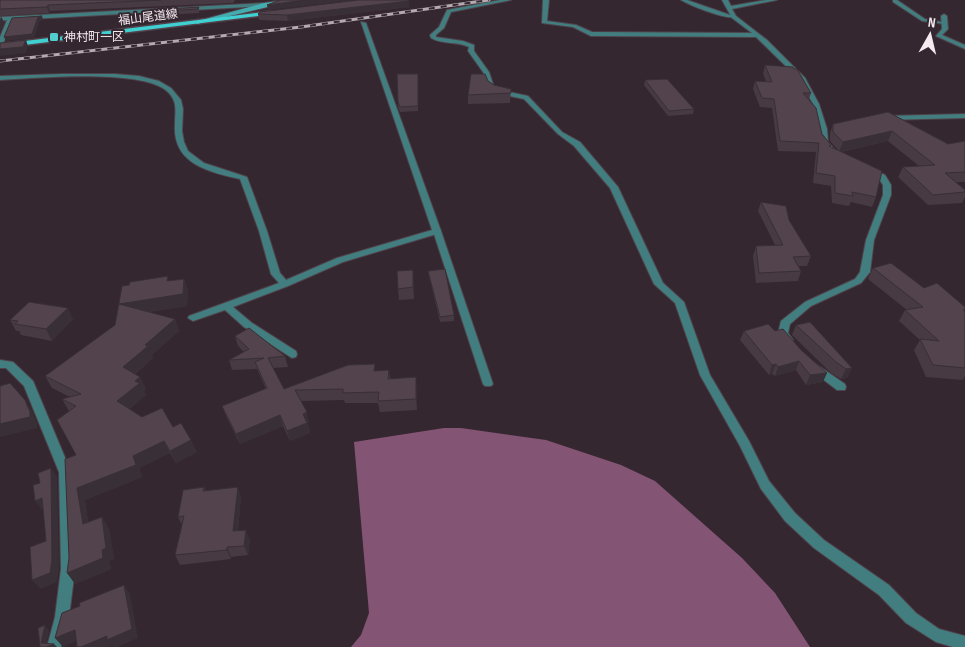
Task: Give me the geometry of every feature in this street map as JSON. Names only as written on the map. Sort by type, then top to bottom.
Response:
[{"type":"main road","points":[[197,22],[264,5],[294,0]]},
{"type":"main road","name":"福山尾道線","points":[[0,45],[282,12]]},
{"type":"street","points":[[508,0],[449,11],[441,28],[433,35],[434,38],[448,42],[468,43],[472,46],[472,51],[486,72],[491,88],[497,92],[526,97],[560,133],[577,144],[614,187],[659,284],[679,302],[705,375],[745,444],[765,485],[790,517],[819,544],[884,590],[911,618],[936,635],[965,643]]},
{"type":"street","points":[[546,0],[544,22],[574,26],[591,34],[757,35]]},
{"type":"street","points":[[725,0],[734,17],[777,51],[803,79],[827,129],[824,142],[838,157]]},
{"type":"street","points":[[729,8],[774,0]]},
{"type":"street","points":[[0,19],[264,5]]},
{"type":"street","points":[[944,16],[945,29],[939,36],[940,38],[965,46]]},
{"type":"street","points":[[0,45],[11,18]]},
{"type":"street","points":[[193,318],[285,284],[340,260],[437,231],[363,23]]},
{"type":"street","points":[[0,78],[108,76],[151,80],[168,88],[179,103],[181,114],[178,130],[181,147],[192,160],[213,170],[243,177],[264,231],[276,274],[285,284]]},
{"type":"street","points":[[879,118],[965,116]]},
{"type":"street","points":[[793,346],[783,333],[785,323],[808,304],[858,281],[865,272],[870,240],[887,195],[887,185],[882,177],[859,167]]},
{"type":"street","points":[[225,305],[248,325],[292,354]]},
{"type":"street","points":[[806,358],[826,378],[841,387]]},
{"type":"street","points":[[0,364],[8,365],[29,384],[65,472],[68,568],[62,617],[54,647]]},
{"type":"lane","points":[[683,0],[726,16],[734,17]]},
{"type":"lane","points":[[895,1],[924,20],[945,24]]},
{"type":"lane","points":[[437,231],[488,384]]},
{"type":"shaded area","points":[[444,428],[461,428],[546,440],[621,465],[655,481],[742,558],[775,593],[810,647],[351,647],[361,635],[369,613],[354,442]]},
{"type":"building","points":[[0,0],[161,0],[0,9]]},
{"type":"building","points":[[280,0],[306,0],[267,5]]},
{"type":"building","points":[[358,0],[409,1],[287,15],[258,14],[260,12]]},
{"type":"building","points":[[199,7],[198,9],[165,11],[168,9]]},
{"type":"building","points":[[42,16],[38,17],[32,34],[4,37],[12,18]]},
{"type":"building","points":[[26,40],[23,47],[0,49],[0,43]]},
{"type":"building","points":[[765,65],[797,69],[811,93],[803,93],[816,108],[822,134],[831,145],[829,146],[882,171],[876,197],[852,192],[853,196],[835,193],[835,176],[816,173],[819,143],[780,141],[774,99],[762,98],[755,81],[772,82]]},
{"type":"building","points":[[397,74],[418,74],[418,106],[400,107],[398,102]]},
{"type":"building","points":[[471,74],[485,74],[488,81],[494,85],[511,89],[511,93],[468,95]]},
{"type":"building","points":[[667,79],[694,109],[669,111],[645,80]]},
{"type":"building","points":[[888,112],[948,144],[965,141],[965,172],[945,173],[965,192],[933,195],[903,167],[935,165],[892,131],[843,142],[833,132],[833,124]]},
{"type":"building","points":[[761,202],[786,206],[789,220],[811,256],[793,257],[801,271],[759,273],[756,246],[783,245]]},
{"type":"building","points":[[891,263],[924,288],[937,283],[965,307],[965,310],[963,310],[965,312],[965,368],[933,365],[920,339],[939,341],[905,310],[923,307],[873,268]]},
{"type":"building","points":[[445,269],[454,315],[440,317],[428,271]]},
{"type":"building","points":[[413,270],[413,287],[398,289],[397,271]]},
{"type":"building","points":[[168,276],[167,281],[184,279],[183,294],[119,304],[175,319],[145,345],[148,346],[123,367],[140,377],[135,381],[140,383],[117,401],[142,417],[162,408],[173,427],[181,423],[191,440],[170,451],[164,441],[133,456],[136,465],[77,488],[83,524],[102,517],[106,548],[102,550],[103,558],[67,573],[69,558],[65,459],[76,455],[57,420],[76,406],[62,399],[81,394],[45,376],[115,325],[122,286],[129,285],[130,282]]},
{"type":"building","points":[[29,302],[68,308],[46,329],[15,324],[18,321],[10,320]]},
{"type":"building","points":[[810,322],[852,368],[846,369],[836,362],[796,325]]},
{"type":"building","points":[[768,324],[775,331],[783,329],[801,350],[827,373],[810,375],[799,361],[778,367],[776,364],[772,365],[744,331]]},
{"type":"building","points":[[249,328],[285,356],[268,358],[284,389],[348,365],[375,364],[374,371],[389,370],[388,379],[416,377],[416,399],[378,401],[379,392],[343,393],[343,389],[295,390],[307,412],[303,414],[307,423],[287,431],[280,415],[236,434],[222,406],[267,388],[255,362],[264,358],[229,360],[249,349],[235,336]]},
{"type":"building","points":[[10,383],[25,400],[30,417],[0,424],[0,386]]},
{"type":"building","points":[[51,468],[52,560],[50,573],[32,580],[30,547],[46,541],[42,498],[35,501],[33,485],[40,483],[38,473]]},
{"type":"building","points":[[204,487],[203,491],[238,487],[233,531],[246,530],[244,546],[227,547],[227,550],[175,555],[184,516],[178,517],[183,490]]},
{"type":"building","points":[[124,585],[132,629],[107,640],[107,636],[81,647],[77,647],[75,630],[55,638],[62,613],[80,606],[79,603]]},
{"type":"building","points":[[45,625],[41,643],[54,644],[40,647],[38,628]]},
{"type":"railway","points":[[0,61],[301,27],[489,0]]},
{"type":"place","name":"神村町一区","points":[[54,37]]}]
